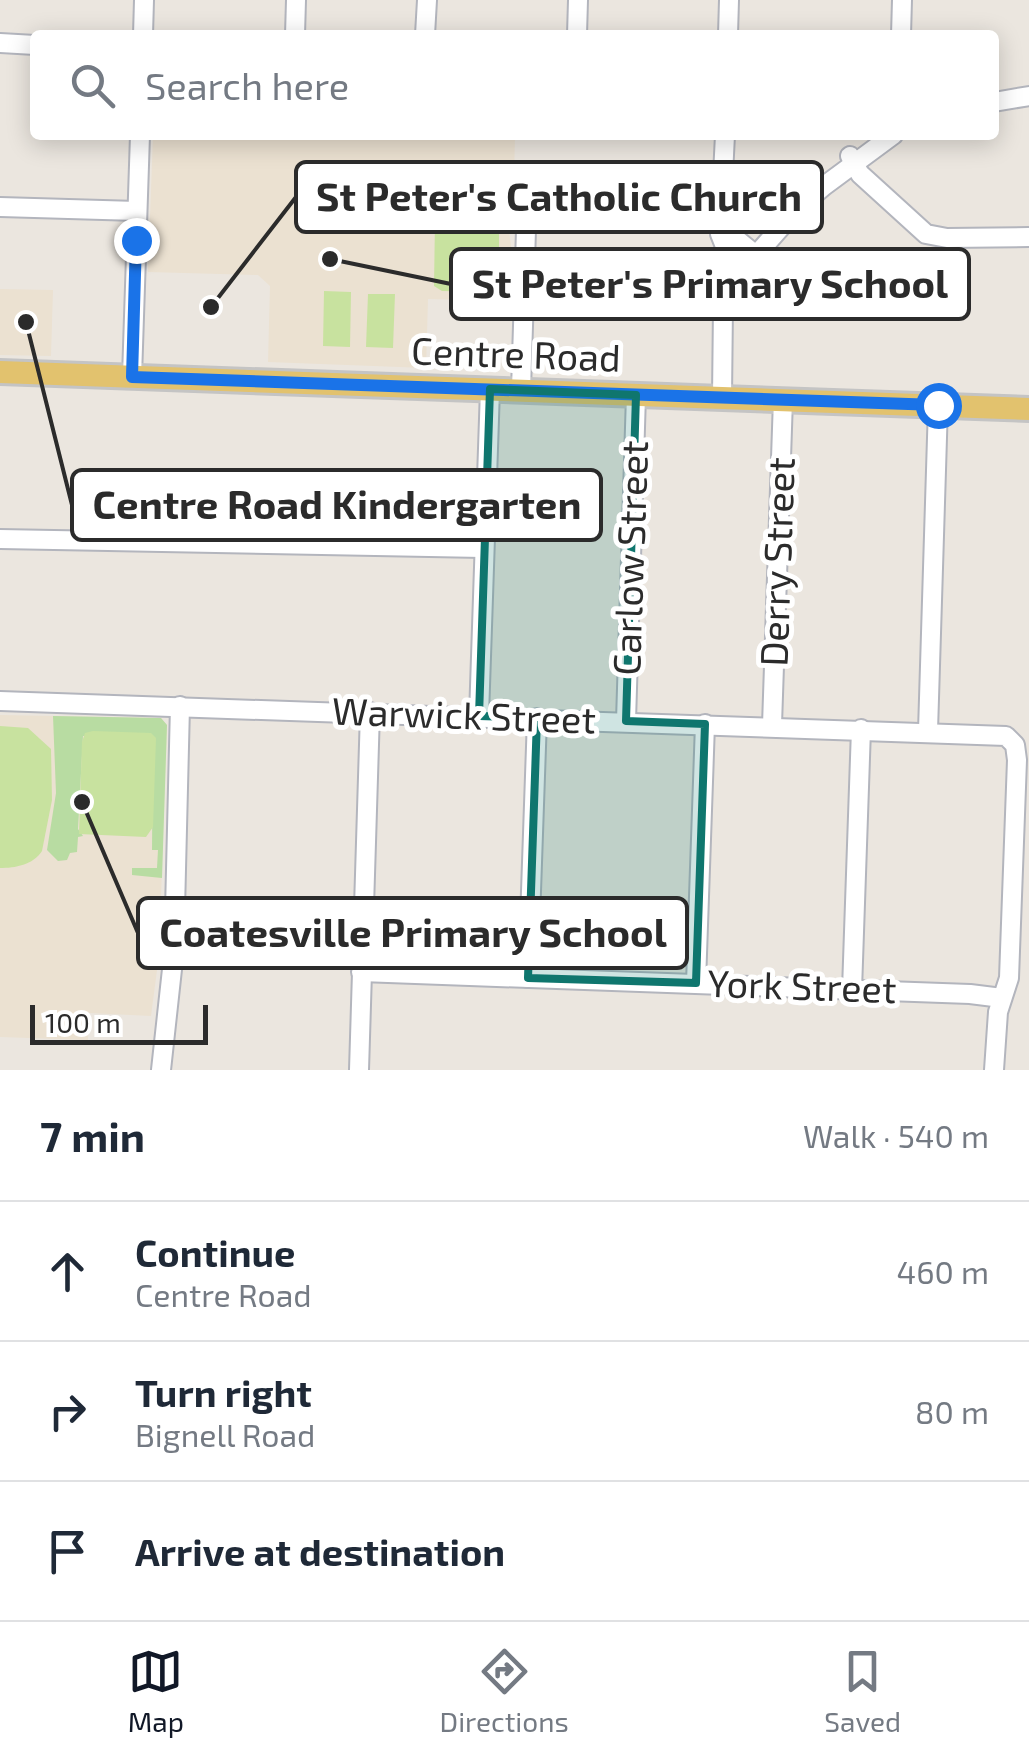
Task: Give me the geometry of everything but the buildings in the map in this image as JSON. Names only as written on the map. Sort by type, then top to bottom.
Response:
[{"type":"main road","name":"Centre Road","points":[[0,372],[1029,409]]},
{"type":"street","points":[[143,30],[144,0]]},
{"type":"street","points":[[294,30],[296,0]]},
{"type":"street","points":[[425,30],[426,0]]},
{"type":"street","points":[[577,30],[578,0]]},
{"type":"street","points":[[728,30],[729,0]]},
{"type":"street","points":[[901,30],[902,0]]},
{"type":"street","points":[[0,44],[30,44]]},
{"type":"street","points":[[999,97],[1029,92]]},
{"type":"street","points":[[132,377],[140,140]]},
{"type":"street","points":[[725,140],[722,243],[751,257]]},
{"type":"street","points":[[854,160],[874,140]]},
{"type":"street","points":[[722,397],[724,307],[731,286],[800,194],[885,140]]},
{"type":"street","points":[[854,160],[908,220],[926,234],[947,238],[1029,236]]},
{"type":"street","points":[[521,390],[527,198]]},
{"type":"street","points":[[0,206],[137,211]]},
{"type":"street","points":[[478,716],[490,389]]},
{"type":"street","name":"Carlow Street","points":[[626,721],[636,394]]},
{"type":"street","name":"Derry Street","points":[[772,725],[783,400]]},
{"type":"street","points":[[928,731],[938,405]]},
{"type":"street","points":[[0,539],[483,548]]},
{"type":"street","name":"Warwick Street","points":[[0,701],[1000,734],[1015,745],[1009,978],[1002,998]]},
{"type":"street","points":[[161,1070],[174,952],[180,706]]},
{"type":"street","points":[[359,1070],[370,712]]},
{"type":"street","points":[[528,978],[538,718]]},
{"type":"street","points":[[696,983],[704,724]]},
{"type":"street","points":[[852,990],[861,729]]},
{"type":"street","name":"York Street","points":[[361,972],[1002,998]]},
{"type":"street","points":[[994,1070],[1002,998]]},
{"type":"highlighted area","points":[[490,389],[636,395],[626,721],[705,724],[696,983],[528,978],[537,718],[479,716]]},
{"type":"shaded area","points":[[153,140],[515,140],[514,180],[508,180],[510,301],[428,299],[426,368],[268,362],[270,286],[258,275],[148,272]]},
{"type":"shaded area","points":[[0,289],[53,290],[51,356],[0,355]]},
{"type":"shaded area","points":[[0,715],[161,718],[167,725],[159,955],[151,1016],[89,1013],[88,1040],[0,1037]]},
{"type":"green space","points":[[444,213],[492,214],[499,219],[499,285],[493,292],[442,291],[434,286],[435,220]]},
{"type":"green space","points":[[324,291],[351,292],[350,347],[323,346]]},
{"type":"green space","points":[[368,294],[395,294],[393,348],[366,347]]},
{"type":"green space","points":[[53,716],[161,718],[167,725],[162,878],[132,875],[132,868],[157,868],[158,850],[152,850],[153,735],[83,736],[78,829],[83,836],[78,837],[77,852],[70,853],[67,860],[58,861],[47,850],[56,793]]},
{"type":"green space","points":[[0,726],[28,728],[51,749],[52,800],[42,851],[23,865],[0,868]]},
{"type":"green space","points":[[85,733],[151,733],[156,738],[153,827],[146,837],[79,834],[82,742]]},
{"type":"place","name":"St Peter's Primary School","points":[[330,259]]},
{"type":"place","name":"St Peter's Catholic Church","points":[[211,307]]},
{"type":"place","name":"Centre Road Kindergarten","points":[[26,322]]},
{"type":"place","name":"Coatesville Primary School","points":[[82,802]]},
{"type":"route","points":[[136,240],[132,377],[938,405]]}]
